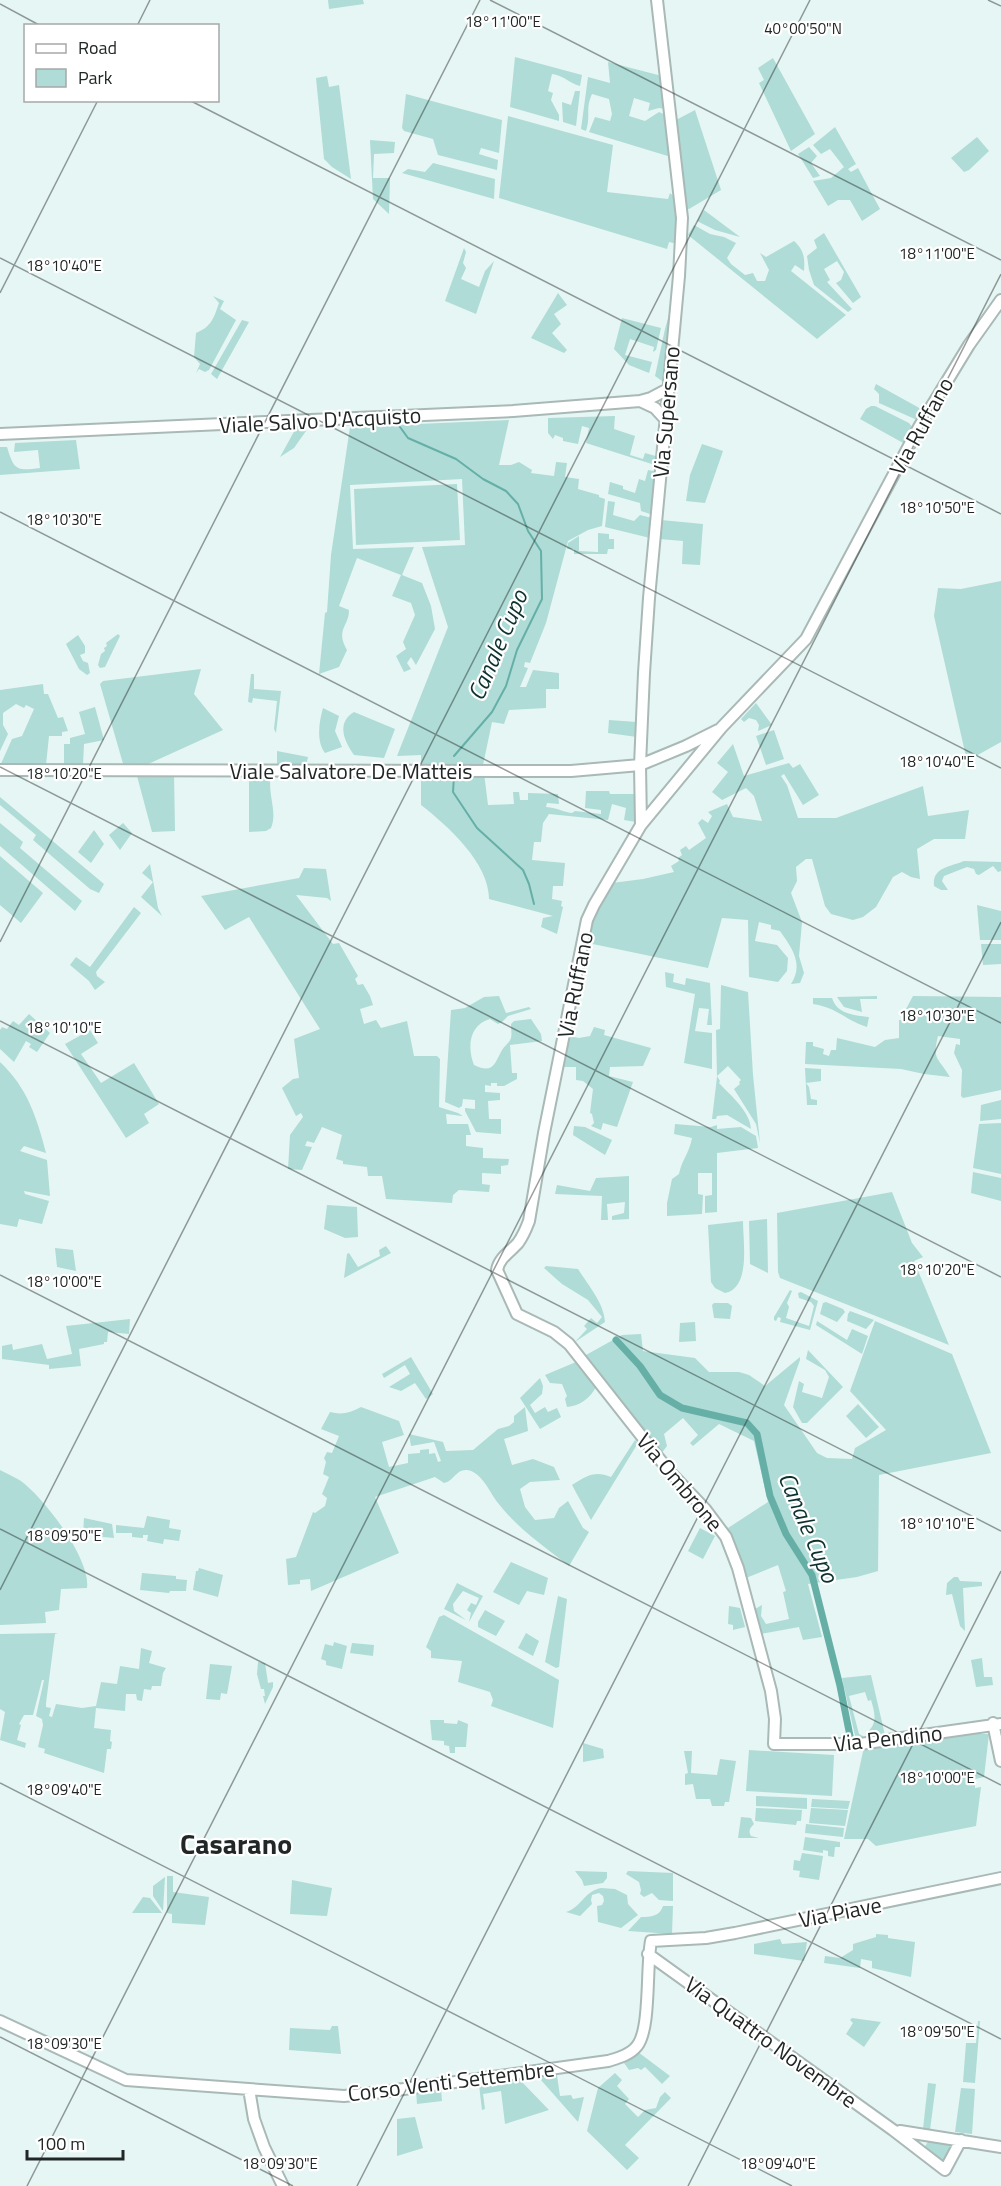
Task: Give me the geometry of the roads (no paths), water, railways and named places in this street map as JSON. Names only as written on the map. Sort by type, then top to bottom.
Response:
[{"type":"street","name":"Via Supersano","points":[[641,825],[640,765],[649,598],[680,267],[682,218],[657,0]]},
{"type":"street","name":"Via Ruffano","points":[[497,1270],[500,1262],[518,1243],[529,1221],[587,920],[594,905],[641,825],[721,728],[806,639],[919,427],[969,345],[1001,300]]},
{"type":"street","name":"Viale Salvo D'Acquisto","points":[[0,434],[513,411],[640,401],[668,389]]},
{"type":"street","points":[[640,401],[655,408],[666,420]]},
{"type":"street","name":"Via Ruffano","points":[[697,741],[721,728]]},
{"type":"street","name":"Viale Salvatore De Matteis","points":[[0,770],[572,771],[640,765],[697,741]]},
{"type":"street","points":[[686,746],[693,762]]},
{"type":"street","name":"Via Ombrone","points":[[497,1270],[517,1314],[562,1338],[669,1471],[705,1509],[726,1537],[738,1568],[771,1691],[775,1719],[774,1744]]},
{"type":"street","points":[[997,1723],[1001,1761]]},
{"type":"street","name":"Via Pendino","points":[[774,1744],[860,1744],[938,1734],[997,1723]]},
{"type":"street","name":"Via Piave","points":[[648,1954],[651,1941],[735,1933],[1001,1878]]},
{"type":"street","name":"Corso Venti Settembre","points":[[0,2021],[126,2080],[353,2095],[608,2061],[624,2056],[637,2046],[642,2034],[645,2020],[648,1954]]},
{"type":"street","name":"Via Quattro Novembre","points":[[648,1954],[904,2137],[945,2170],[961,2140]]},
{"type":"street","points":[[249,2089],[254,2119],[264,2147],[283,2186]]},
{"type":"street","name":"Via Quattro Novembre","points":[[893,2130],[1001,2147]]},
{"type":"street","points":[[919,2149],[921,2135]]},
{"type":"waterway","name":"Canale Cupo","points":[[400,427],[408,438],[456,459],[483,479],[506,491],[518,504],[528,531],[541,551],[542,599],[517,650],[506,686],[492,712],[454,756]]},
{"type":"waterway","name":"Canale Cupo","points":[[454,776],[453,792],[477,828],[523,870],[534,904]]},
{"type":"waterway","name":"Canale Cupo","points":[[616,1340],[640,1366],[660,1395],[682,1408],[747,1423],[757,1434],[770,1496],[786,1534],[812,1575],[850,1736]]},
{"type":"district","name":"Casarano","points":[[236,1843]]}]
